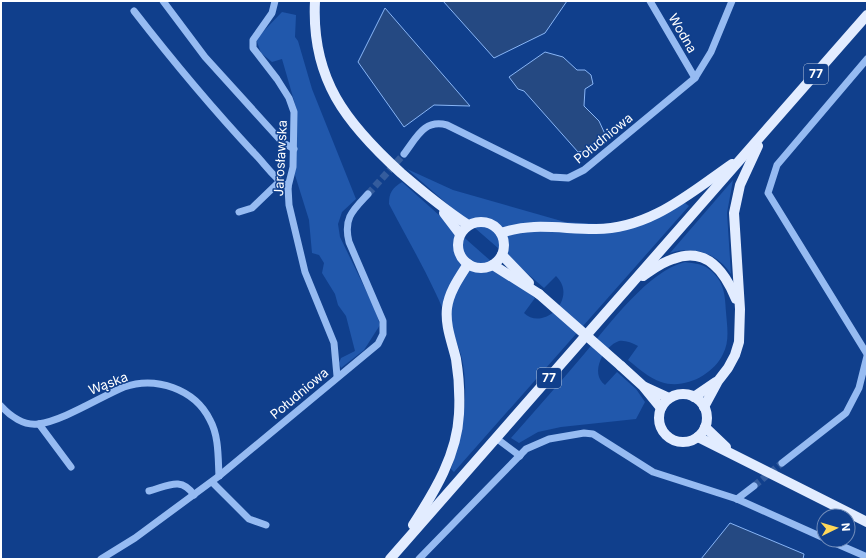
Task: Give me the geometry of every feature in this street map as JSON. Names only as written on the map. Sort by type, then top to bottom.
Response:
[{"type":"main road","points":[[315,1],[315,24],[320,56],[327,79],[351,123],[372,146],[438,205],[468,225]]},
{"type":"main road","name":"77","points":[[392,557],[867,15]]},
{"type":"main road","points":[[704,407],[718,381],[728,368],[735,355],[739,342],[740,308],[734,225],[735,203],[746,170],[765,132]]},
{"type":"main road","points":[[500,233],[522,227],[548,226],[594,229],[613,228],[645,220],[664,211],[745,155]]},
{"type":"main road","points":[[438,205],[460,234]]},
{"type":"main road","points":[[476,222],[486,222],[494,226],[500,233],[504,241],[502,255],[493,265],[478,268],[463,260],[458,247],[460,234],[468,225],[476,222]]},
{"type":"main road","points":[[502,255],[539,294],[643,386],[661,408]]},
{"type":"main road","points":[[634,282],[672,259],[686,256],[699,258],[712,263],[723,273],[740,308]]},
{"type":"main road","points":[[392,557],[438,485],[455,441],[459,416],[460,394],[458,372],[447,321],[447,308],[457,280],[468,264]]},
{"type":"main road","points":[[493,265],[539,294]]},
{"type":"main road","points":[[694,397],[718,381]]},
{"type":"main road","points":[[643,386],[669,398]]},
{"type":"main road","points":[[682,394],[694,397],[704,407],[707,420],[698,437],[683,442],[668,437],[659,424],[661,408],[669,398],[682,394]]},
{"type":"main road","points":[[705,426],[731,453]]},
{"type":"main road","points":[[698,437],[818,499],[867,522]]},
{"type":"street","points":[[163,1],[205,57],[282,142],[294,149]]},
{"type":"street","name":"Jarosławska","points":[[275,1],[272,13],[253,40],[254,48],[289,98],[294,112],[293,166],[288,187],[289,206],[305,272],[334,343],[337,376]]},
{"type":"street","name":"Wodna","points":[[650,1],[695,78]]},
{"type":"street","name":"Południowa","points":[[404,154],[425,126],[438,123],[447,125],[552,177],[568,178],[584,170],[695,78],[711,52],[732,1]]},
{"type":"street","points":[[134,11],[181,71],[279,182],[288,187]]},
{"type":"street","points":[[782,463],[846,412],[859,388],[867,355],[768,193],[777,165],[867,59]]},
{"type":"street","points":[[239,212],[252,208],[279,182]]},
{"type":"street","name":"Południowa","points":[[101,559],[135,538],[220,476],[337,376],[374,348],[383,334],[383,321],[349,242],[346,230],[347,220],[354,209],[368,194]]},
{"type":"street","name":"Wąska","points":[[1,406],[21,422],[39,424],[56,418],[125,387],[155,383],[173,387],[200,404],[211,420],[216,440],[220,476]]},
{"type":"street","points":[[39,424],[71,467]]},
{"type":"street","points":[[419,559],[526,449],[549,439],[584,433],[593,434],[653,472],[737,499],[816,534]]},
{"type":"street","points":[[496,438],[520,456]]},
{"type":"street","points":[[212,482],[249,519],[266,525]]},
{"type":"street","points":[[149,491],[182,484],[188,486],[194,495]]},
{"type":"street","points":[[737,499],[754,486]]},
{"type":"street","points":[[846,548],[867,557]]},
{"type":"shaded area","points":[[443,1],[567,1],[545,33],[494,58]]},
{"type":"shaded area","points":[[385,8],[470,106],[434,105],[404,127],[358,62]]},
{"type":"shaded area","points":[[282,12],[296,15],[295,37],[298,41],[312,89],[356,199],[342,212],[338,224],[340,237],[374,307],[380,325],[364,350],[341,368],[339,363],[341,358],[355,351],[346,316],[338,305],[335,294],[322,273],[324,263],[319,255],[312,253],[309,220],[295,175],[297,111],[282,59],[272,62],[261,53],[256,39]]},
{"type":"shaded area","points":[[545,52],[563,57],[577,70],[585,70],[591,75],[593,84],[585,89],[584,106],[599,121],[605,134],[584,151],[578,152],[524,91],[518,89],[509,77]]},
{"type":"shaded area","points":[[407,169],[453,190],[565,222],[600,224],[620,223],[685,203],[689,206],[454,472],[451,469],[461,430],[465,404],[465,377],[462,359],[458,345],[437,295],[389,204],[392,191],[402,182],[535,298],[524,313],[532,318],[540,318],[549,315],[556,310],[561,302],[563,294],[562,285],[556,276],[544,288]]},
{"type":"shaded area","points":[[733,180],[727,213],[731,274],[719,261],[704,253],[687,250],[670,253]]},
{"type":"shaded area","points":[[685,262],[706,267],[717,276],[724,293],[727,344],[718,362],[697,379],[679,384],[670,384],[661,382],[648,375],[628,360],[638,346],[626,341],[619,341],[608,348],[600,360],[598,374],[600,380],[605,385],[617,372],[636,389],[645,402],[636,419],[561,427],[538,432],[519,443],[511,438],[630,300],[657,276],[671,267]]},
{"type":"shaded area","points":[[730,523],[804,554],[803,559],[701,559]]},
{"type":"tunnel","points":[[368,194],[404,154]]},
{"type":"tunnel","points":[[754,486],[782,463]]}]
